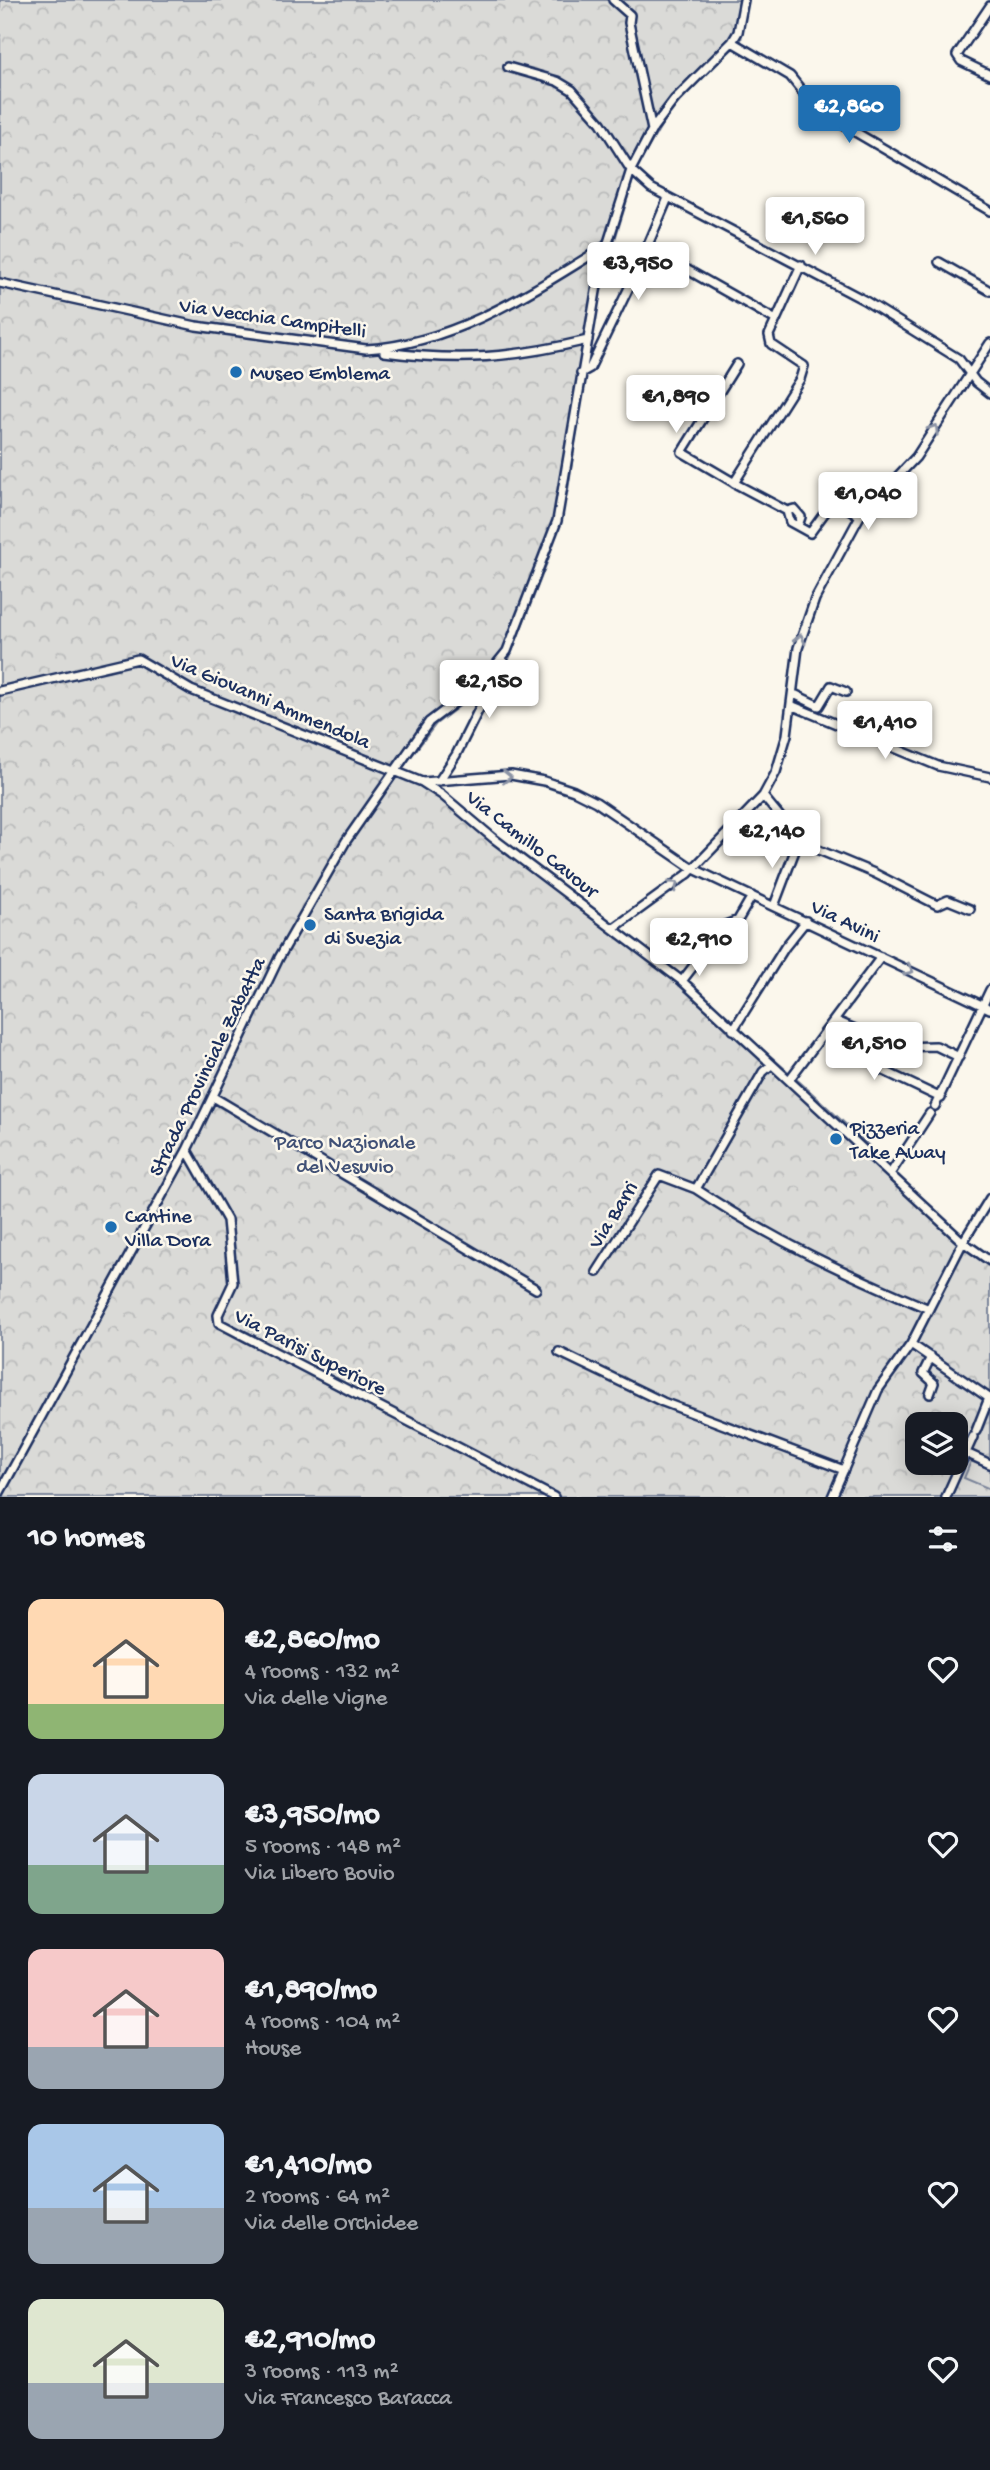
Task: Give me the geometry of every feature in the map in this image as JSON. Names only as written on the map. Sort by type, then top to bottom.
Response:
[{"type":"street","points":[[614,0],[630,15],[629,23],[652,130]]},
{"type":"street","points":[[439,781],[456,755],[480,707],[504,672],[506,666],[502,659],[519,625],[556,522],[604,247],[631,170],[652,130],[674,99],[732,42],[739,27],[744,0]]},
{"type":"street","points":[[990,6],[957,55],[961,61],[990,75]]},
{"type":"street","points":[[732,42],[790,76],[816,109],[990,211]]},
{"type":"street","points":[[508,67],[557,81],[572,90],[601,123],[631,170],[668,198],[801,265],[949,351],[990,393]]},
{"type":"street","points":[[581,373],[590,368],[668,198]]},
{"type":"street","name":"Via Vecchia Campitelli","points":[[0,283],[196,326],[366,349],[421,342],[458,328],[552,279],[604,247]]},
{"type":"street","points":[[647,247],[776,320]]},
{"type":"street","points":[[939,262],[990,291]]},
{"type":"street","points":[[801,265],[769,341],[802,363],[804,371],[734,483],[787,511],[794,509],[802,517],[798,526],[810,533],[834,500],[860,516]]},
{"type":"street","points":[[366,349],[436,359],[475,359],[588,340]]},
{"type":"street","points":[[614,929],[688,874],[763,796],[776,772],[793,706],[795,666],[804,626],[833,563],[860,516],[916,457],[990,343]]},
{"type":"street","points":[[733,482],[682,452],[737,363]]},
{"type":"street","name":"Via Giovanni Ammendola","points":[[0,691],[138,659],[191,690],[393,772]]},
{"type":"street","name":"Strada Provinciale Zabatta","points":[[0,1492],[215,1098],[292,935],[346,841],[429,722],[482,682],[502,659]]},
{"type":"street","points":[[794,694],[820,706],[831,686],[846,692]]},
{"type":"street","points":[[793,706],[928,762],[990,777]]},
{"type":"street","name":"Via Camillo Cavour","points":[[393,772],[422,782],[682,981],[963,1242],[990,1261]]},
{"type":"street","name":"Via Avini","points":[[422,782],[511,775],[544,781],[574,791],[596,802],[692,868],[987,1007]]},
{"type":"street","points":[[763,796],[793,828],[797,841],[774,906]]},
{"type":"street","points":[[797,841],[874,873],[937,905],[948,900],[970,909]]},
{"type":"street","points":[[682,981],[724,925],[738,920],[752,896]]},
{"type":"street","points":[[733,1030],[785,947],[806,921]]},
{"type":"street","points":[[789,1080],[881,957]]},
{"type":"street","points":[[890,1174],[941,1098],[959,1057],[987,1007],[990,990]]},
{"type":"street","points":[[834,1020],[855,1029],[859,1040],[874,1055],[880,1069],[941,1098]]},
{"type":"street","points":[[874,1055],[886,1057],[898,1047],[936,1046],[959,1057]]},
{"type":"street","points":[[771,1065],[763,1072],[696,1189],[739,1218],[821,1262],[929,1309]]},
{"type":"street","points":[[215,1098],[536,1289]]},
{"type":"street","name":"Via Parisi Superiore","points":[[187,1150],[227,1220],[233,1283],[218,1315],[219,1323],[554,1497]]},
{"type":"street","name":"Via Barri","points":[[597,1272],[659,1175],[696,1189]]},
{"type":"street","points":[[832,1497],[878,1390],[911,1344],[963,1242],[990,1198]]},
{"type":"street","points":[[911,1344],[989,1398],[988,1408],[968,1449]]},
{"type":"street","points":[[559,1352],[663,1402],[844,1470]]},
{"type":"street","points":[[930,1394],[934,1383],[919,1372],[931,1357]]},
{"type":"street","points":[[968,1454],[990,1464]]},
{"type":"street","points":[[946,1497],[954,1475]]},
{"type":"green space","name":"Parco Nazionale del Vesuvio","points":[[0,0],[745,0],[741,42],[718,61],[668,114],[637,167],[596,302],[568,490],[548,560],[504,672],[436,724],[401,770],[463,810],[655,958],[783,1067],[865,1142],[940,1217],[990,1257],[990,1497],[0,1497]]},
{"type":"green space","points":[[971,1461],[990,1469],[990,1489],[964,1478],[968,1475]]},
{"type":"place","name":"Museo Emblema","points":[[236,372]]},
{"type":"place","name":"Santa Brigida di Svezia","points":[[310,925]]},
{"type":"place","name":"Pizzeria Take Away","points":[[836,1139]]},
{"type":"place","name":"Cantine Villa Dora","points":[[111,1227]]}]
